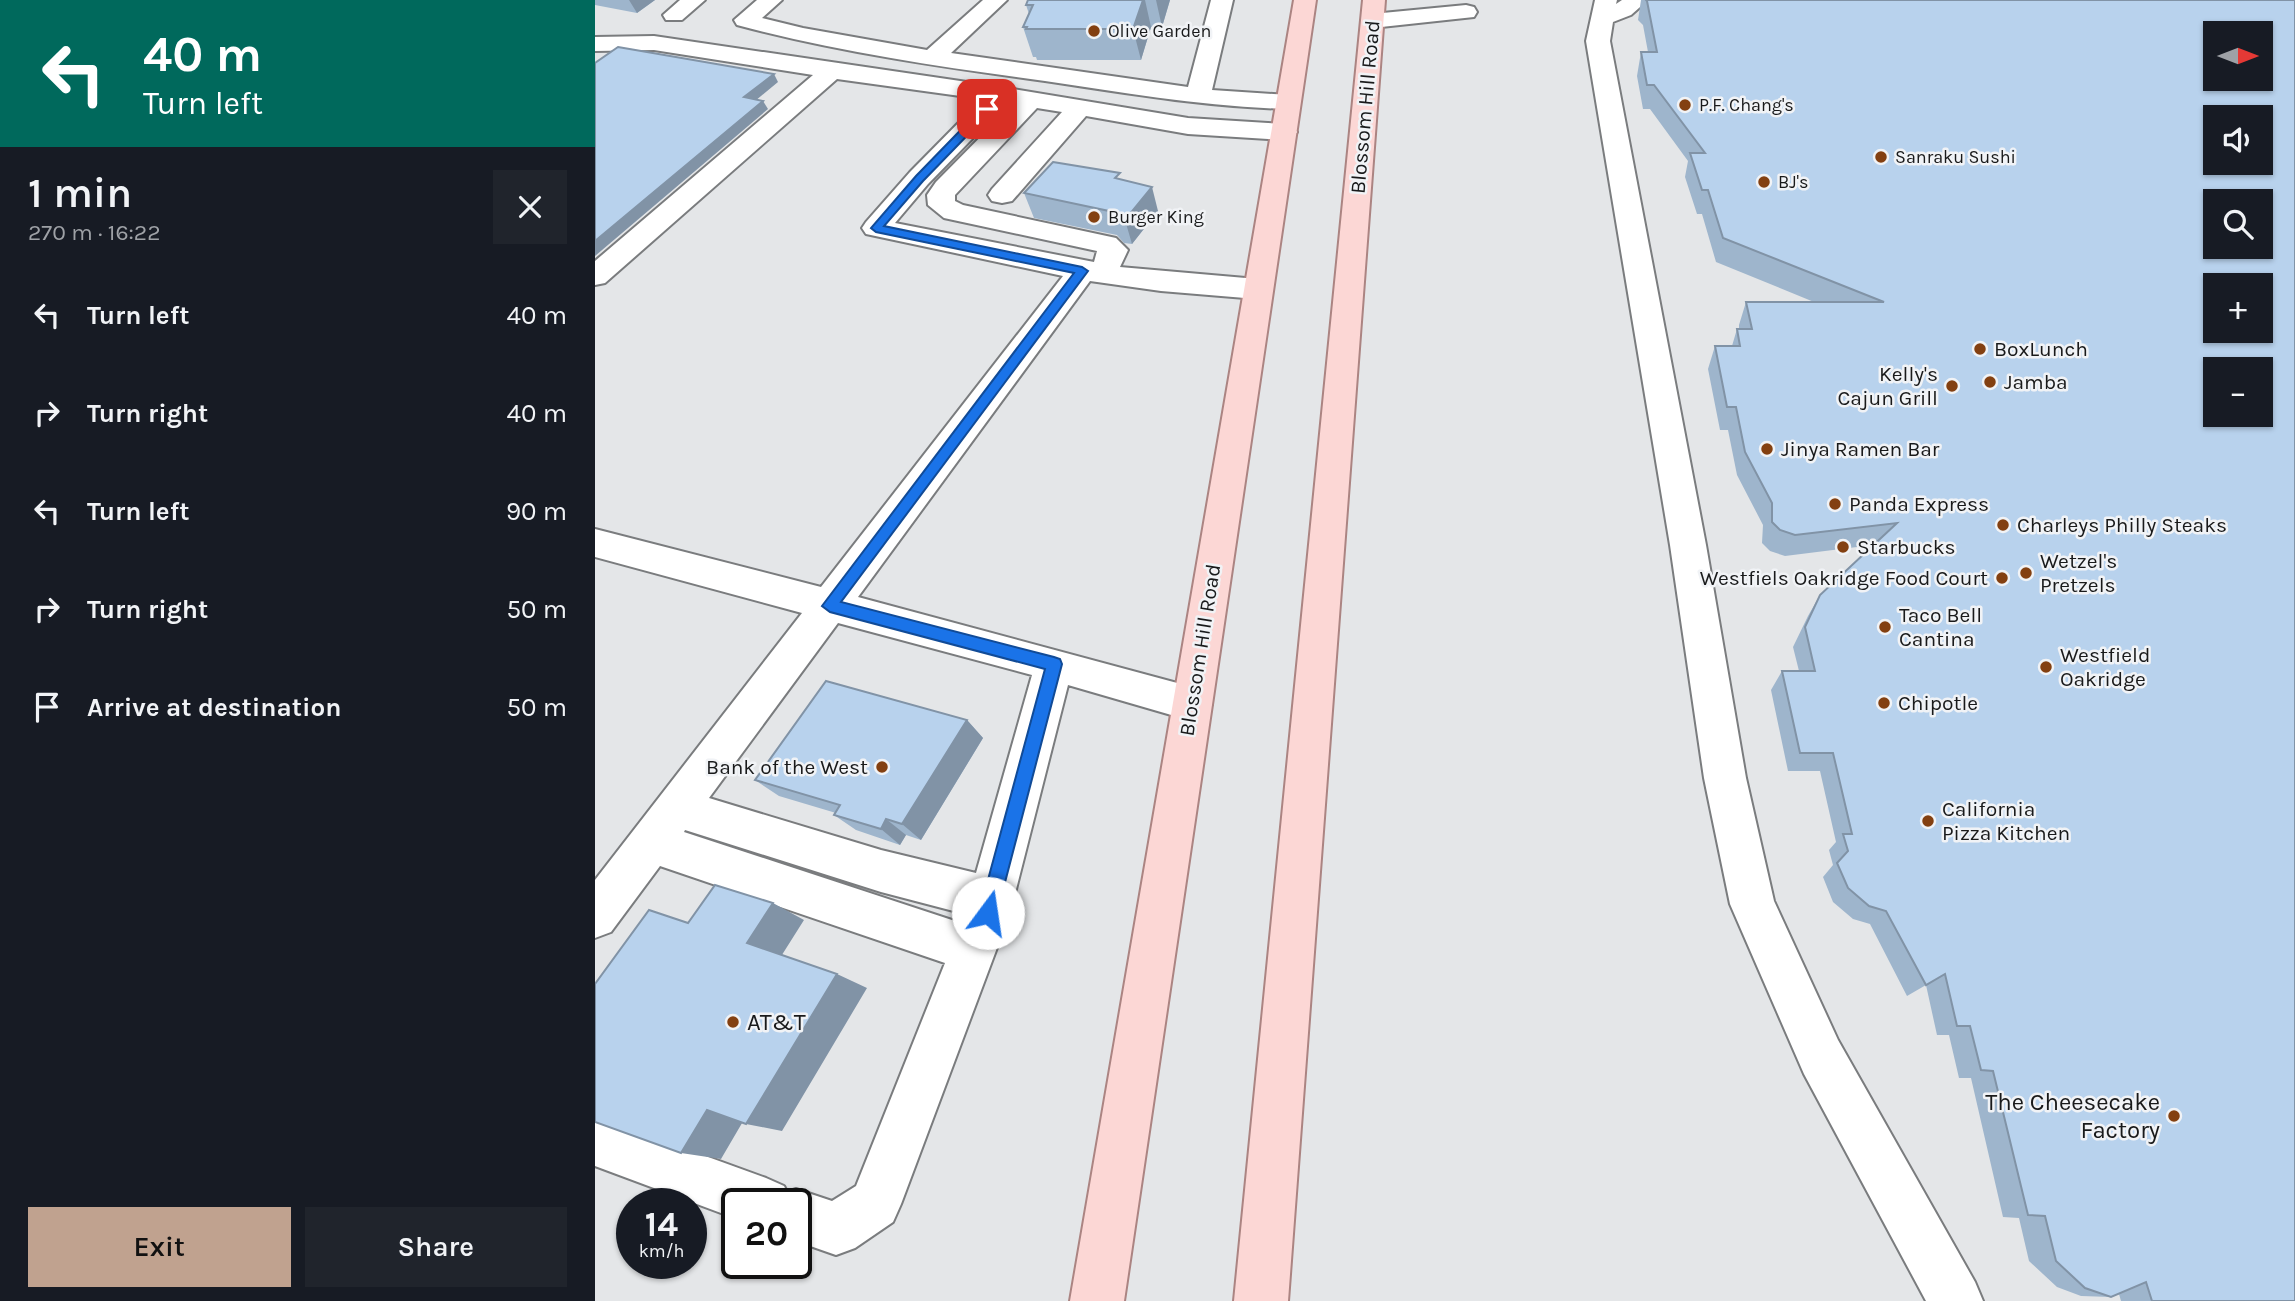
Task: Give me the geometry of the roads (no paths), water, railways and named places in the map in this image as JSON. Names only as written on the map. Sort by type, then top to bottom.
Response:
[{"type":"main road","name":"Blossom Hill Road","points":[[1097,1301],[1305,0]]},
{"type":"main road","name":"Blossom Hill Road","points":[[1261,1301],[1373,10]]},
{"type":"lane","points":[[674,15],[694,0]]},
{"type":"lane","points":[[772,0],[745,20],[801,36],[932,58],[1227,100],[1288,102]]},
{"type":"lane","points":[[932,58],[996,0]]},
{"type":"lane","points":[[1198,96],[1223,0]]},
{"type":"lane","points":[[1637,0],[1623,10],[1605,9],[1598,41],[1688,545],[1725,778],[1752,904],[1821,1057],[1956,1301]]},
{"type":"lane","points":[[1373,10],[1467,12]]},
{"type":"lane","points":[[595,44],[654,43],[1001,94],[1188,127],[1284,132]]},
{"type":"lane","points":[[595,276],[832,71]]},
{"type":"lane","points":[[1001,94],[919,178],[876,228],[1092,273],[1210,288],[1257,289]]},
{"type":"lane","points":[[595,916],[830,606],[1092,273],[1114,250],[1106,244],[954,212],[942,205],[941,195],[946,188],[1031,99]]},
{"type":"lane","points":[[1002,195],[1080,108]]},
{"type":"lane","points":[[595,543],[1054,664],[1192,704]]},
{"type":"lane","points":[[812,1221],[835,1229],[875,1204],[974,950],[991,899],[1054,664]]},
{"type":"lane","points":[[664,825],[881,871],[991,899]]},
{"type":"lane","points":[[664,825],[974,950]]},
{"type":"lane","points":[[595,1141],[723,1188]]},
{"type":"place","name":"Olive Garden","points":[[1094,31]]},
{"type":"place","name":"P.F. Chang's","points":[[1685,105]]},
{"type":"place","name":"Sanraku Sushi","points":[[1881,157]]},
{"type":"place","name":"BJ's","points":[[1764,182]]},
{"type":"place","name":"Burger King","points":[[1094,217]]},
{"type":"place","name":"BoxLunch","points":[[1980,349]]},
{"type":"place","name":"Jamba","points":[[1990,382]]},
{"type":"place","name":"Kelly's Cajun Grill","points":[[1952,386]]},
{"type":"place","name":"Jinya Ramen Bar","points":[[1767,449]]},
{"type":"place","name":"Panda Express","points":[[1835,504]]},
{"type":"place","name":"Charleys Philly Steaks","points":[[2003,525]]},
{"type":"place","name":"Starbucks","points":[[1843,547]]},
{"type":"place","name":"Wetzel's Pretzels","points":[[2026,573]]},
{"type":"place","name":"Westfiels Oakridge Food Court","points":[[2002,578]]},
{"type":"place","name":"Taco Bell Cantina","points":[[1885,627]]},
{"type":"place","name":"Westfield Oakridge","points":[[2046,667]]},
{"type":"place","name":"Chipotle","points":[[1884,703]]},
{"type":"place","name":"Bank of the West","points":[[882,767]]},
{"type":"place","name":"California Pizza Kitchen","points":[[1928,821]]},
{"type":"place","name":"AT&T","points":[[733,1022]]},
{"type":"place","name":"The Cheesecake Factory","points":[[2174,1116]]}]
